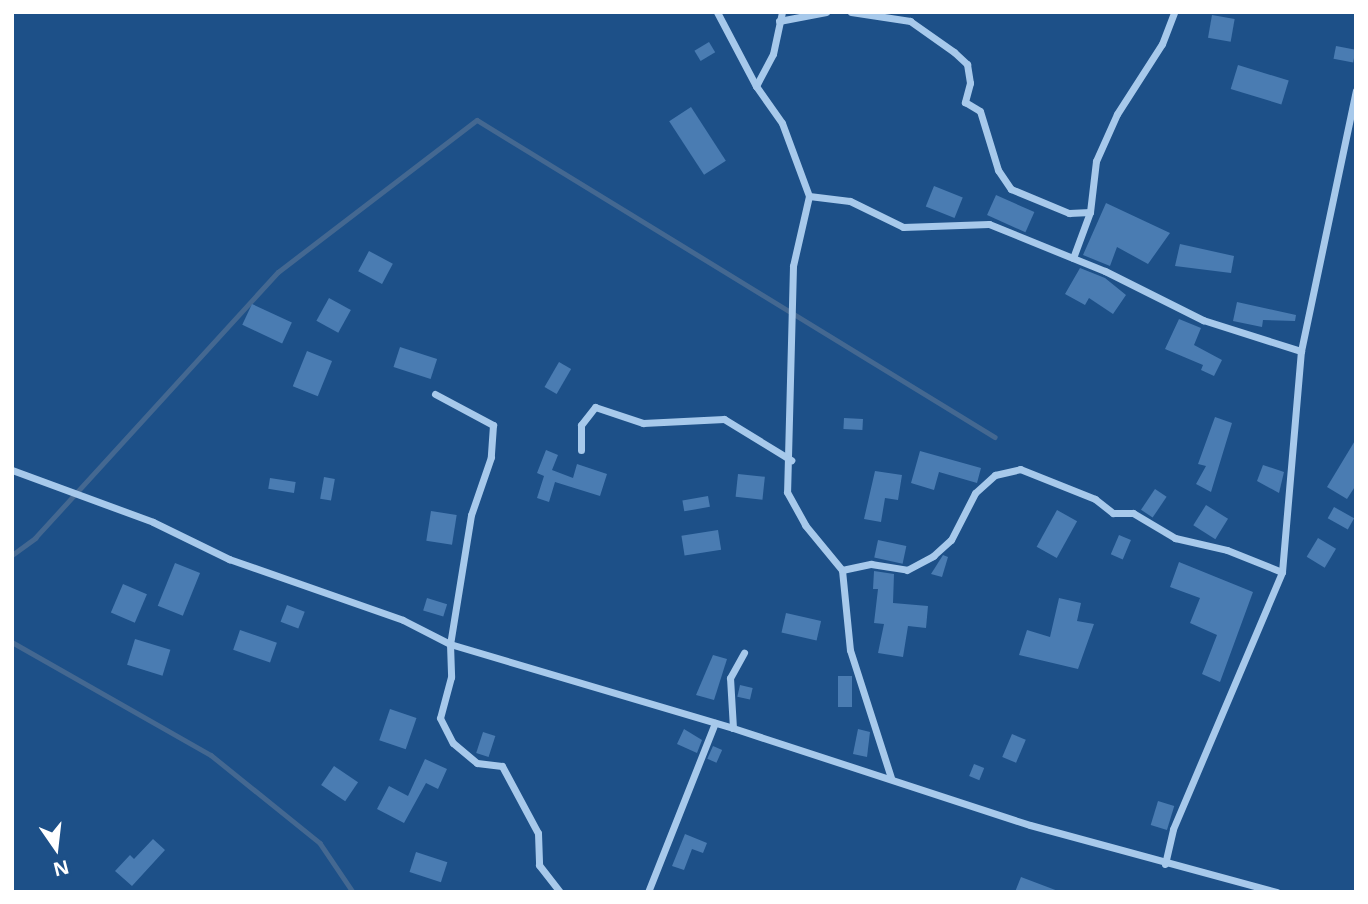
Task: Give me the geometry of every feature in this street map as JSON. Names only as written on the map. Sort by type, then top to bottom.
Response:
[{"type":"street","points":[[717,12],[756,86],[782,123],[809,196],[793,266],[791,460],[787,492],[805,525],[842,570],[850,650],[891,778]]},
{"type":"street","points":[[756,86],[773,54],[780,17],[826,12]]},
{"type":"street","points":[[851,12],[910,21],[954,52],[967,64],[970,83],[965,102],[980,111],[998,170],[1012,189],[1069,213],[1090,212]]},
{"type":"street","points":[[1073,258],[1090,212],[1096,161],[1117,114],[1162,44],[1174,12]]},
{"type":"street","points":[[1165,864],[1173,829],[1282,572],[1301,351],[1356,91]]},
{"type":"street","points":[[809,196],[850,201],[904,227],[989,224],[1073,258],[1203,320],[1301,351]]},
{"type":"street","points":[[435,394],[493,425],[491,457],[471,515],[450,644],[451,677],[440,718],[453,743],[477,763],[502,766],[538,833],[539,865],[560,892]]},
{"type":"street","points":[[581,450],[581,425],[595,407],[643,423],[724,419],[791,460]]},
{"type":"street","points":[[842,570],[871,564],[907,570],[933,556],[951,540],[975,493],[995,475],[1020,469],[1095,499],[1113,513],[1133,513],[1175,538],[1227,550],[1282,572]]},
{"type":"street","points":[[12,470],[153,522],[229,559],[403,621],[450,644],[733,728],[891,778],[922,792],[1165,864],[1277,892]]},
{"type":"street","points":[[733,728],[730,678],[744,653]]},
{"type":"street","points":[[648,892],[715,723]]},
{"type":"building","points":[[1212,15],[1235,19],[1231,42],[1208,38]]},
{"type":"building","points":[[709,42],[715,52],[701,61],[694,51]]},
{"type":"building","points":[[1336,46],[1356,50],[1353,63],[1334,59]]},
{"type":"building","points":[[1238,65],[1289,80],[1281,104],[1231,89]]},
{"type":"building","points":[[691,107],[726,161],[704,175],[669,121]]},
{"type":"building","points":[[934,186],[963,198],[955,218],[926,206]]},
{"type":"building","points":[[996,195],[1034,212],[1025,232],[987,215]]},
{"type":"building","points":[[1106,203],[1170,233],[1148,264],[1117,247],[1110,266],[1083,255]]},
{"type":"building","points":[[1180,244],[1234,256],[1231,273],[1175,266]]},
{"type":"building","points":[[369,251],[393,264],[382,284],[358,271]]},
{"type":"building","points":[[1080,268],[1105,278],[1126,295],[1113,314],[1089,298],[1085,305],[1065,294]]},
{"type":"building","points":[[329,298],[351,310],[338,333],[316,321]]},
{"type":"building","points":[[1237,302],[1296,315],[1295,321],[1263,320],[1262,327],[1233,321]]},
{"type":"building","points":[[252,304],[292,323],[282,343],[242,325]]},
{"type":"building","points":[[1179,319],[1201,328],[1194,345],[1222,360],[1214,376],[1201,370],[1203,365],[1165,349]]},
{"type":"building","points":[[400,347],[437,359],[431,379],[394,367]]},
{"type":"building","points":[[307,351],[332,361],[318,396],[293,386]]},
{"type":"building","points":[[559,362],[571,369],[557,394],[544,387]]},
{"type":"building","points":[[1215,417],[1232,423],[1211,492],[1196,484],[1206,466],[1198,464]]},
{"type":"building","points":[[844,418],[863,419],[862,430],[843,429]]},
{"type":"building","points":[[1356,439],[1356,485],[1347,499],[1327,487]]},
{"type":"building","points":[[546,450],[558,455],[552,470],[573,478],[577,464],[607,474],[600,496],[555,482],[549,502],[537,498],[544,476],[537,473]]},
{"type":"building","points":[[920,451],[981,468],[977,483],[939,472],[934,490],[911,483]]},
{"type":"building","points":[[1263,465],[1284,472],[1279,493],[1257,481]]},
{"type":"building","points":[[875,471],[902,475],[898,500],[885,498],[881,522],[864,519]]},
{"type":"building","points":[[738,474],[765,477],[762,500],[736,497]]},
{"type":"building","points":[[324,477],[335,479],[331,501],[320,499]]},
{"type":"building","points":[[270,478],[296,482],[294,493],[268,489]]},
{"type":"building","points":[[1155,489],[1167,497],[1153,518],[1141,510]]},
{"type":"building","points":[[708,496],[710,507],[684,511],[682,501]]},
{"type":"building","points":[[1206,505],[1228,519],[1215,539],[1193,525]]},
{"type":"building","points":[[1334,507],[1354,518],[1348,530],[1328,518]]},
{"type":"building","points":[[1057,510],[1077,521],[1057,558],[1037,547]]},
{"type":"building","points":[[431,511],[457,515],[452,545],[426,541]]},
{"type":"building","points":[[718,530],[721,550],[685,556],[681,536]]},
{"type":"building","points":[[1119,535],[1131,540],[1123,559],[1111,554]]},
{"type":"building","points":[[1318,538],[1336,549],[1325,568],[1307,557]]},
{"type":"building","points":[[878,540],[906,546],[903,564],[874,558]]},
{"type":"building","points":[[943,555],[948,557],[942,577],[931,574]]},
{"type":"building","points":[[1179,562],[1253,592],[1220,682],[1202,674],[1217,635],[1190,623],[1200,598],[1170,587]]},
{"type":"building","points":[[175,563],[200,573],[183,616],[158,606]]},
{"type":"building","points":[[874,571],[894,574],[893,603],[928,606],[926,628],[908,626],[903,657],[878,653],[884,624],[874,623],[878,589],[873,589]]},
{"type":"building","points":[[123,584],[147,594],[135,623],[111,613]]},
{"type":"building","points":[[427,598],[447,604],[443,617],[423,610]]},
{"type":"building","points":[[1059,598],[1081,603],[1077,621],[1094,624],[1078,669],[1019,655],[1027,630],[1050,637]]},
{"type":"building","points":[[287,605],[305,612],[298,629],[281,622]]},
{"type":"building","points":[[786,613],[821,621],[817,641],[782,632]]},
{"type":"building","points":[[240,630],[277,643],[270,663],[233,650]]},
{"type":"building","points":[[135,639],[170,650],[162,676],[127,665]]},
{"type":"building","points":[[713,655],[727,659],[714,700],[696,695]]},
{"type":"building","points":[[838,676],[852,676],[852,707],[838,707]]},
{"type":"building","points":[[740,685],[753,688],[750,700],[737,697]]},
{"type":"building","points":[[390,709],[416,718],[406,749],[379,740]]},
{"type":"building","points":[[684,729],[702,740],[697,753],[677,744]]},
{"type":"building","points":[[858,729],[870,732],[867,757],[853,754]]},
{"type":"building","points":[[483,732],[495,736],[489,757],[476,753]]},
{"type":"building","points":[[1012,734],[1026,740],[1016,763],[1002,757]]},
{"type":"building","points":[[713,746],[722,750],[716,763],[707,759]]},
{"type":"building","points":[[425,759],[447,769],[438,789],[426,783],[404,823],[377,809],[389,786],[408,796]]},
{"type":"building","points":[[974,764],[984,768],[979,780],[969,776]]},
{"type":"building","points":[[334,766],[358,782],[345,801],[321,785]]},
{"type":"building","points":[[1158,801],[1174,806],[1167,830],[1151,825]]},
{"type":"building","points":[[685,834],[707,843],[703,853],[692,849],[684,870],[672,866]]},
{"type":"building","points":[[153,839],[165,850],[132,886],[115,871],[130,855],[134,859]]},
{"type":"building","points":[[416,852],[447,862],[441,882],[410,872]]},
{"type":"building","points":[[1021,877],[1058,891],[1058,892],[1015,892]]},
{"type":"waterway","points":[[12,555],[35,538],[278,272],[477,120],[995,437]]},
{"type":"waterway","points":[[12,642],[211,755],[320,843],[353,892]]}]
